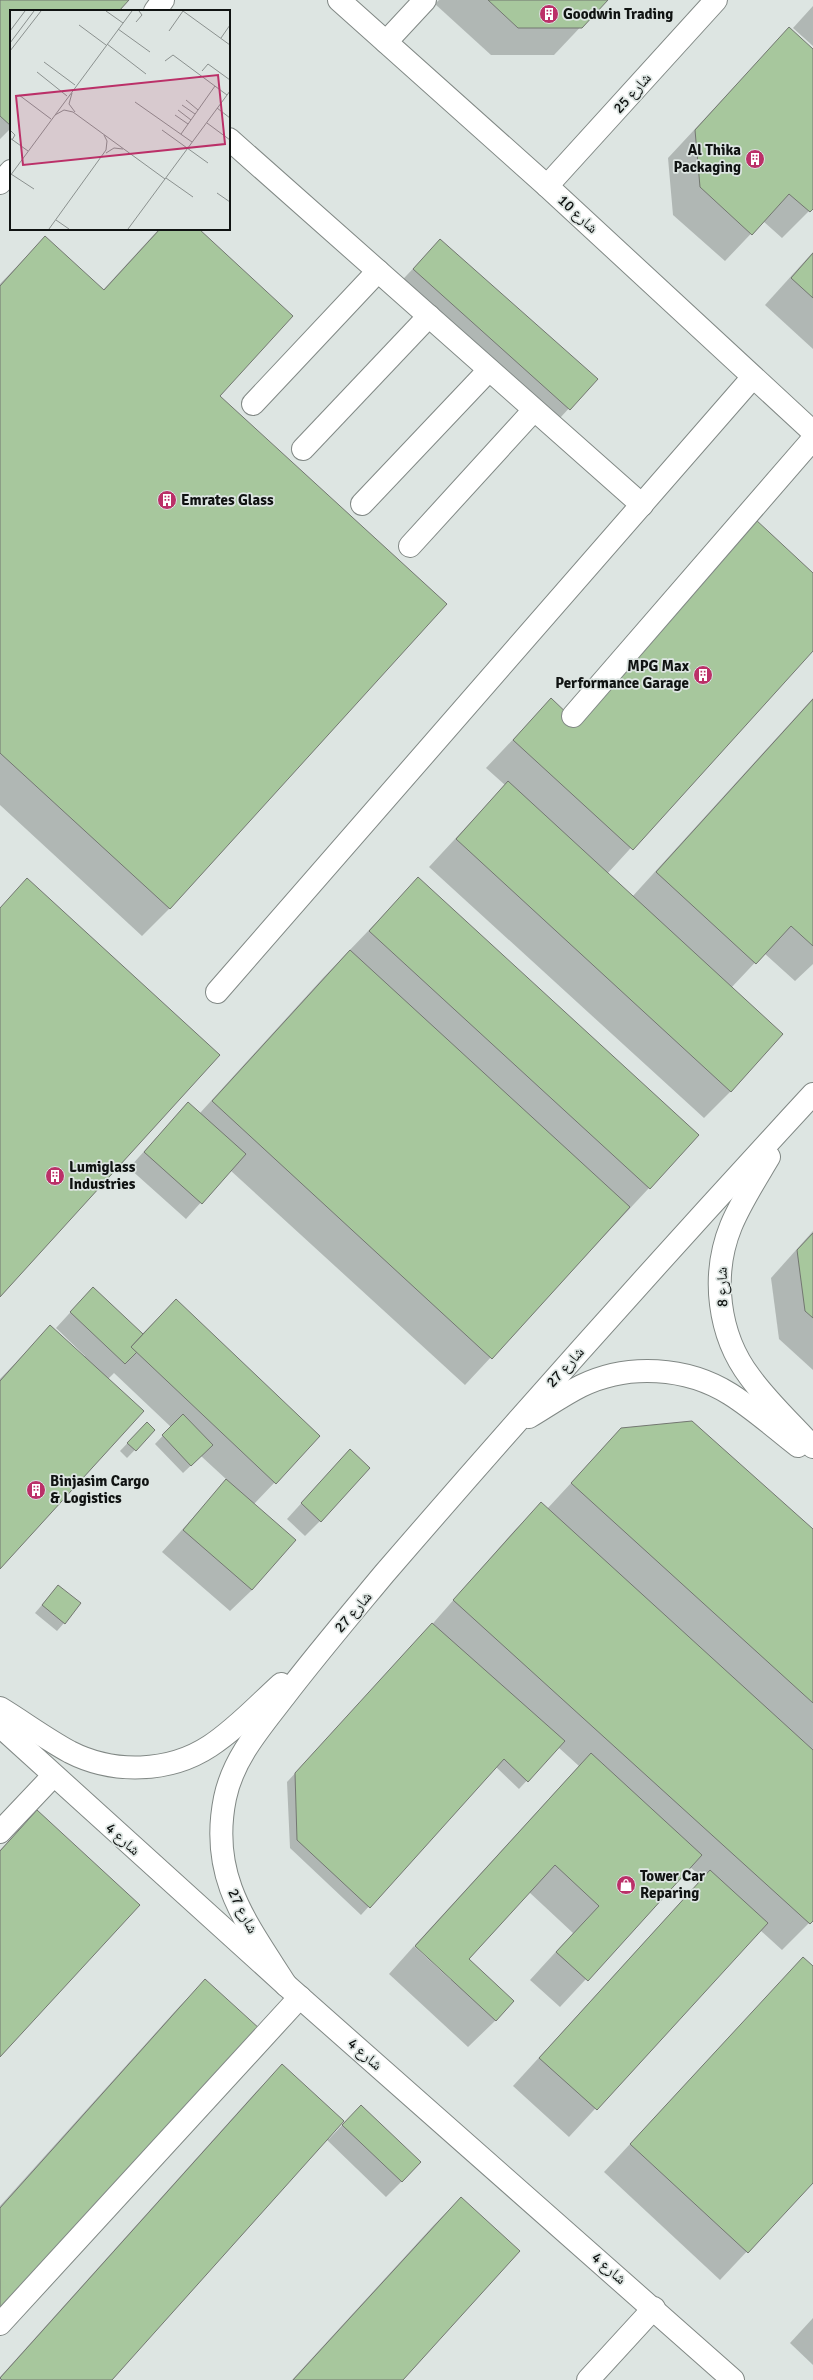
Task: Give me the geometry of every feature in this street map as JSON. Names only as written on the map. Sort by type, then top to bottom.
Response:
[{"type":"street","points":[[156,10],[163,0]]},
{"type":"street","name":"شارع 10","points":[[339,0],[547,186],[813,432]]},
{"type":"street","points":[[386,42],[425,0]]},
{"type":"street","name":"شارع 25","points":[[547,186],[716,0]]},
{"type":"street","points":[[230,140],[642,505]]},
{"type":"street","points":[[0,183],[10,172]]},
{"type":"street","points":[[253,404],[378,271]]},
{"type":"street","points":[[304,449],[429,316]]},
{"type":"street","points":[[362,504],[489,370]]},
{"type":"street","points":[[217,992],[753,377]]},
{"type":"street","points":[[410,546],[534,410]]},
{"type":"street","points":[[573,716],[813,439]]},
{"type":"street","name":"شارع 27","points":[[293,1991],[241,1914],[232,1896],[222,1856],[222,1814],[226,1794],[241,1756],[252,1738],[324,1645],[510,1428],[813,1094]]},
{"type":"street","name":"شارع 8","points":[[794,1114],[740,1206],[730,1227],[724,1248],[719,1292],[728,1336],[737,1357],[759,1388],[813,1447]]},
{"type":"street","points":[[510,1428],[581,1386],[618,1374],[656,1371],[695,1378],[730,1394],[813,1458]]},
{"type":"street","name":"شارع 27","points":[[0,1708],[70,1752],[89,1760],[130,1768],[151,1767],[191,1756],[209,1746],[226,1734],[324,1645]]},
{"type":"street","name":"شارع 4","points":[[0,1726],[53,1776],[293,1991],[654,2308],[733,2380]]},
{"type":"street","points":[[0,1832],[53,1776]]},
{"type":"street","points":[[0,2324],[293,1991]]},
{"type":"street","points":[[588,2380],[654,2308]]},
{"type":"building","points":[[0,0],[129,0],[120,10],[10,10],[10,125],[0,116]]},
{"type":"building","name":"Goodwin Trading","points":[[488,0],[608,0],[582,28],[518,28]]},
{"type":"building","name":"Al Thika Packaging","points":[[789,27],[813,49],[813,209],[810,212],[789,194],[752,235],[700,187],[695,130]]},
{"type":"building","name":"Emrates Glass","points":[[159,230],[200,230],[293,316],[220,396],[447,604],[170,909],[0,753],[0,286],[45,236],[104,290]]},
{"type":"building","points":[[440,239],[598,379],[570,410],[413,269]]},
{"type":"building","points":[[813,253],[813,298],[791,278]]},
{"type":"building","name":"MPG Max Performance Garage","points":[[755,519],[813,573],[813,651],[633,850],[513,740],[551,698],[573,719]]},
{"type":"building","points":[[813,699],[813,946],[791,926],[756,964],[656,872]]},
{"type":"building","points":[[508,781],[783,1034],[731,1092],[456,839]]},
{"type":"building","points":[[418,877],[699,1135],[650,1189],[369,931]]},
{"type":"building","name":"Lumiglass Industries","points":[[27,878],[220,1055],[0,1297],[0,908]]},
{"type":"building","points":[[350,950],[630,1207],[492,1359],[212,1101]]},
{"type":"building","points":[[188,1102],[246,1154],[202,1204],[144,1152]]},
{"type":"building","points":[[813,1233],[813,1318],[805,1311],[797,1250]]},
{"type":"building","points":[[93,1287],[143,1334],[131,1347],[137,1352],[125,1364],[70,1312]]},
{"type":"building","points":[[176,1299],[320,1436],[276,1484],[131,1347]]},
{"type":"building","name":"Binjasim Cargo & Logistics","points":[[50,1325],[144,1411],[0,1569],[0,1381]]},
{"type":"building","points":[[183,1414],[213,1445],[191,1466],[162,1435]]},
{"type":"building","points":[[692,1421],[813,1529],[813,1703],[571,1483],[621,1428]]},
{"type":"building","points":[[147,1422],[155,1430],[136,1451],[127,1443]]},
{"type":"building","points":[[350,1449],[370,1468],[321,1522],[301,1503]]},
{"type":"building","points":[[226,1479],[296,1540],[252,1590],[183,1530]]},
{"type":"building","points":[[541,1502],[813,1750],[813,1921],[810,1924],[453,1600]]},
{"type":"building","points":[[58,1585],[81,1603],[65,1624],[42,1605]]},
{"type":"building","points":[[432,1623],[565,1741],[528,1782],[504,1759],[370,1908],[297,1840],[295,1773]]},
{"type":"building","name":"Tower Car Reparing","points":[[591,1753],[702,1855],[588,1981],[556,1952],[599,1906],[555,1865],[469,1959],[514,2001],[496,2021],[415,1946]]},
{"type":"building","points":[[37,1810],[140,1905],[0,2057],[0,1851]]},
{"type":"building","points":[[710,1870],[768,1923],[597,2110],[539,2058]]},
{"type":"building","points":[[803,1957],[813,1966],[813,2183],[748,2253],[630,2144]]},
{"type":"building","points":[[205,1979],[261,2030],[0,2320],[0,2208]]},
{"type":"building","points":[[282,2064],[344,2121],[112,2380],[2,2380],[0,2378]]},
{"type":"building","points":[[361,2105],[421,2162],[402,2182],[342,2125]]},
{"type":"building","points":[[461,2197],[520,2251],[403,2380],[293,2380]]},
{"type":"place","name":"Goodwin Trading","points":[[549,14]]},
{"type":"place","name":"Al Thika Packaging","points":[[755,159]]},
{"type":"place","name":"Emrates Glass","points":[[167,500]]},
{"type":"place","name":"MPG Max Performance Garage","points":[[703,675]]},
{"type":"place","name":"Lumiglass Industries","points":[[55,1176]]},
{"type":"place","name":"Binjasim Cargo & Logistics","points":[[36,1490]]},
{"type":"place","name":"Tower Car Reparing","points":[[626,1885]]}]
